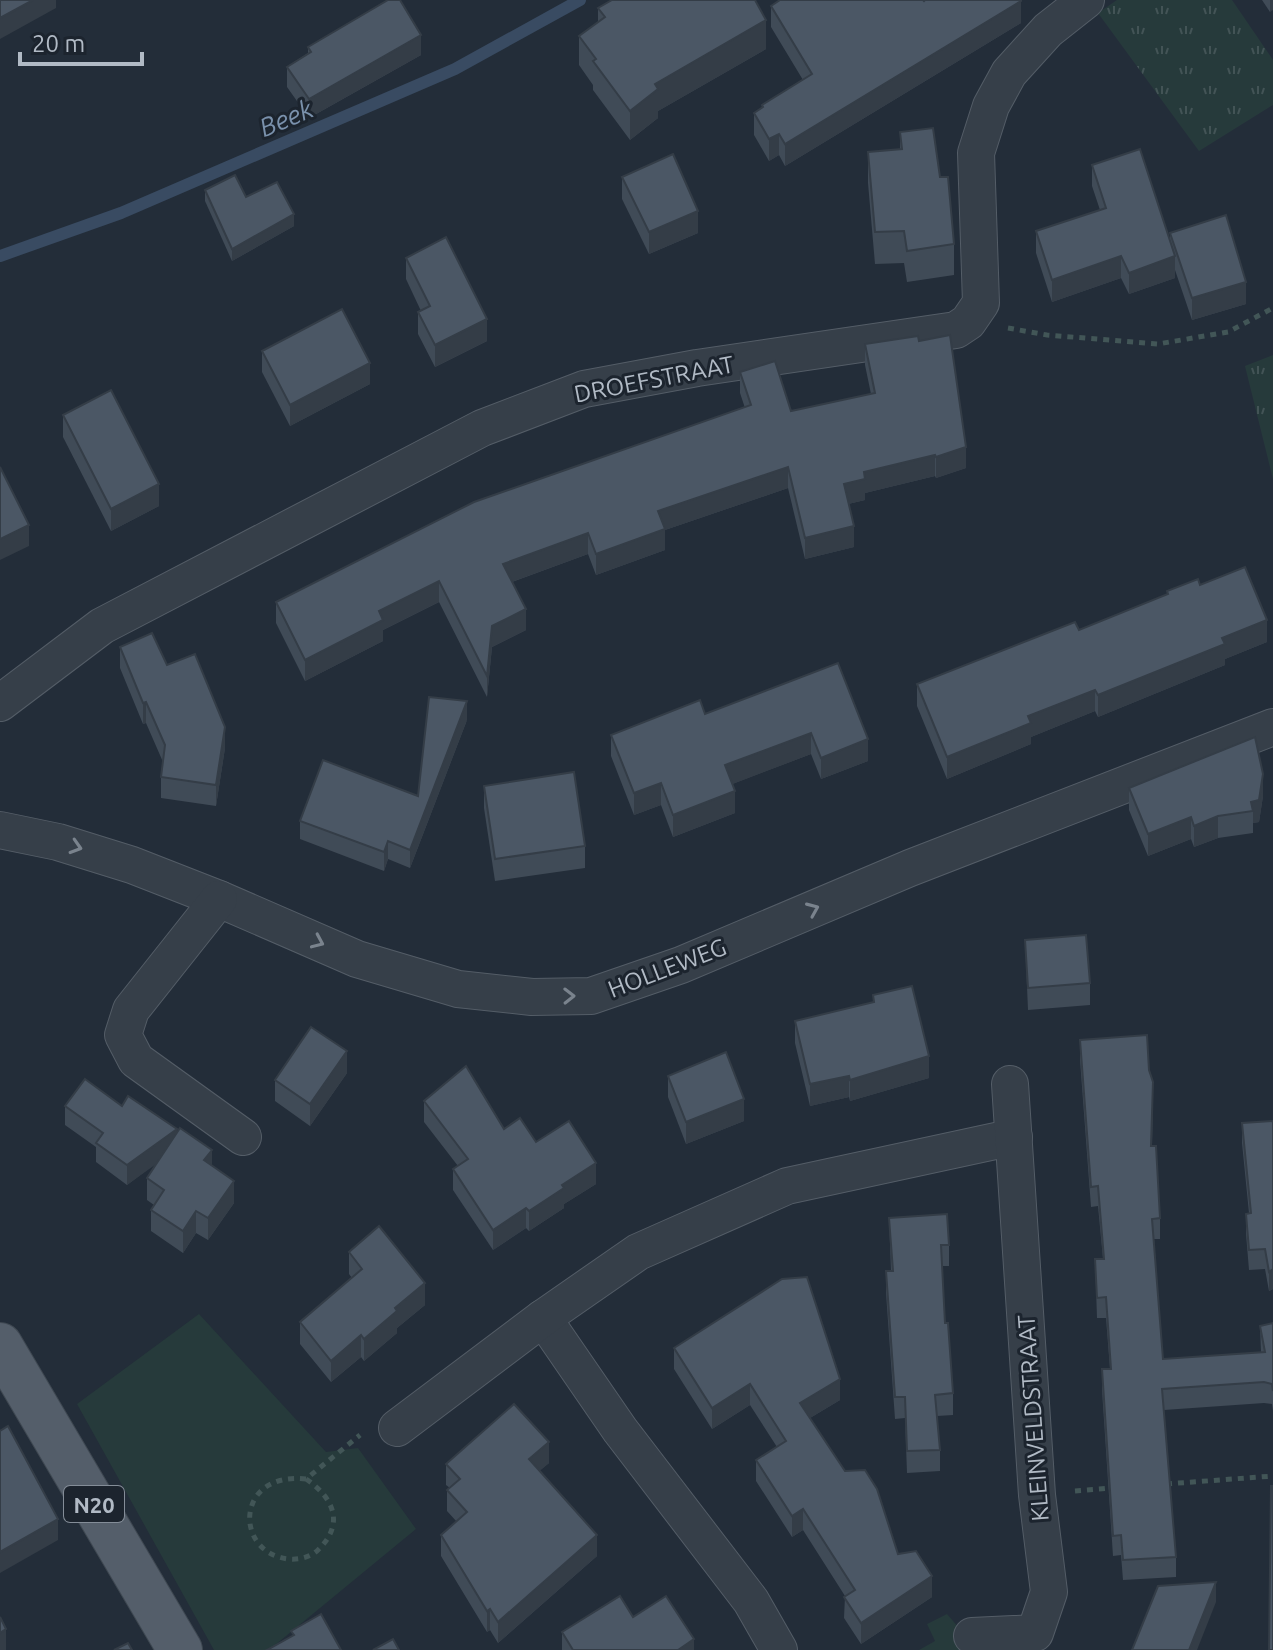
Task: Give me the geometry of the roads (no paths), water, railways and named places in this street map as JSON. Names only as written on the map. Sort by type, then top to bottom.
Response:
[{"type":"main road","name":"N20","points":[[0,1345],[180,1650]]},
{"type":"street","name":"DROEFSTRAAT","points":[[0,703],[102,626],[482,428],[584,389],[697,368],[956,330],[968,322],[981,303],[976,153],[991,106],[1009,73],[1048,30],[1086,0]]},
{"type":"street","name":"HOLLEWEG","points":[[0,830],[58,842],[132,865],[357,959],[458,989],[532,997],[591,996],[681,965],[910,868],[1273,727]]},
{"type":"street","points":[[219,899],[131,1010],[123,1035],[136,1060],[243,1137]]},
{"type":"street","name":"KLEINVELDSTRAAT","points":[[972,1636],[1035,1633],[1049,1592],[1037,1495],[1010,1084]]},
{"type":"street","points":[[397,1428],[543,1318],[638,1252],[787,1186],[1014,1137]]},
{"type":"street","points":[[543,1318],[620,1430],[751,1601],[779,1650]]},
{"type":"waterway","name":"Beek","points":[[0,256],[121,213],[455,69],[580,0]]}]
